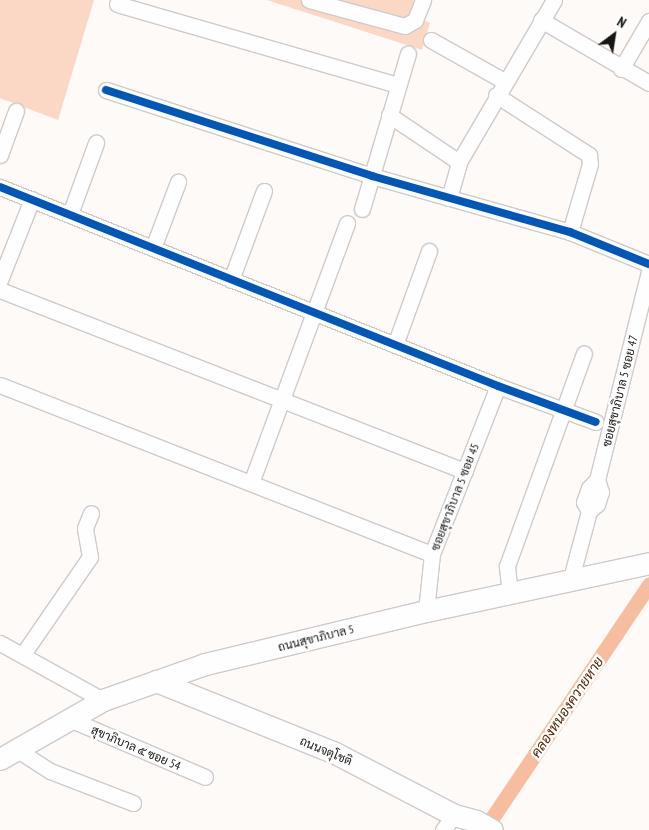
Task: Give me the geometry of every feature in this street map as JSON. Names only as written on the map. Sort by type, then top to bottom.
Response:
[{"type":"main road","name":"ถนนสุขาภิบาล 5","points":[[8,754],[67,718],[103,700],[205,664],[426,611],[510,595],[649,563]]},
{"type":"main road","name":"ถนนจตุโชติ","points":[[156,682],[335,754],[449,822],[484,825]]},
{"type":"street","points":[[310,0],[398,26],[410,25],[421,6]]},
{"type":"street","points":[[449,198],[459,162],[504,80],[554,0]]},
{"type":"street","points":[[117,4],[398,85]]},
{"type":"street","points":[[542,20],[649,83]]},
{"type":"street","points":[[621,68],[649,20]]},
{"type":"street","points":[[431,40],[504,80]]},
{"type":"street","points":[[362,209],[408,54]]},
{"type":"street","points":[[106,90],[372,176],[570,232],[649,264]]},
{"type":"street","points":[[496,95],[589,155],[590,164],[570,232]]},
{"type":"street","points":[[0,155],[16,111]]},
{"type":"street","points":[[389,115],[459,162]]},
{"type":"street","points":[[70,214],[96,143]]},
{"type":"street","points":[[153,248],[178,182]]},
{"type":"street","points":[[0,187],[498,386],[596,422]]},
{"type":"street","points":[[231,280],[264,191]]},
{"type":"street","points":[[0,280],[32,199]]},
{"type":"street","points":[[251,483],[347,223]]},
{"type":"street","points":[[395,345],[429,251]]},
{"type":"street","name":"ซอยสุขาภิบาล 5 ซอย 47","points":[[570,582],[589,511],[597,504],[601,492],[597,480],[649,272]]},
{"type":"street","points":[[0,290],[465,471]]},
{"type":"street","points":[[510,595],[508,566],[584,353]]},
{"type":"street","points":[[0,385],[432,554]]},
{"type":"street","name":"ซอยสุขาภิบาล 5 ซอย 45","points":[[426,611],[432,554],[498,386]]},
{"type":"street","points":[[23,654],[90,557],[85,528],[91,513]]},
{"type":"street","points":[[0,643],[23,654],[103,700]]},
{"type":"street","name":"สุขาภิบาล ๕ ซอย 54","points":[[67,718],[205,777]]},
{"type":"street","points":[[8,754],[133,803]]},
{"type":"shaded area","points":[[0,0],[94,0],[58,120],[0,98]]},
{"type":"shaded area","points":[[267,0],[414,0],[410,13],[430,23],[422,50]]},
{"type":"waterway","name":"คลองหนองควายหาย","points":[[484,830],[649,584]]},
{"type":"cycle path","points":[[106,90],[372,176],[570,232],[649,264]]},
{"type":"cycle path","points":[[0,187],[498,386],[596,422]]}]
